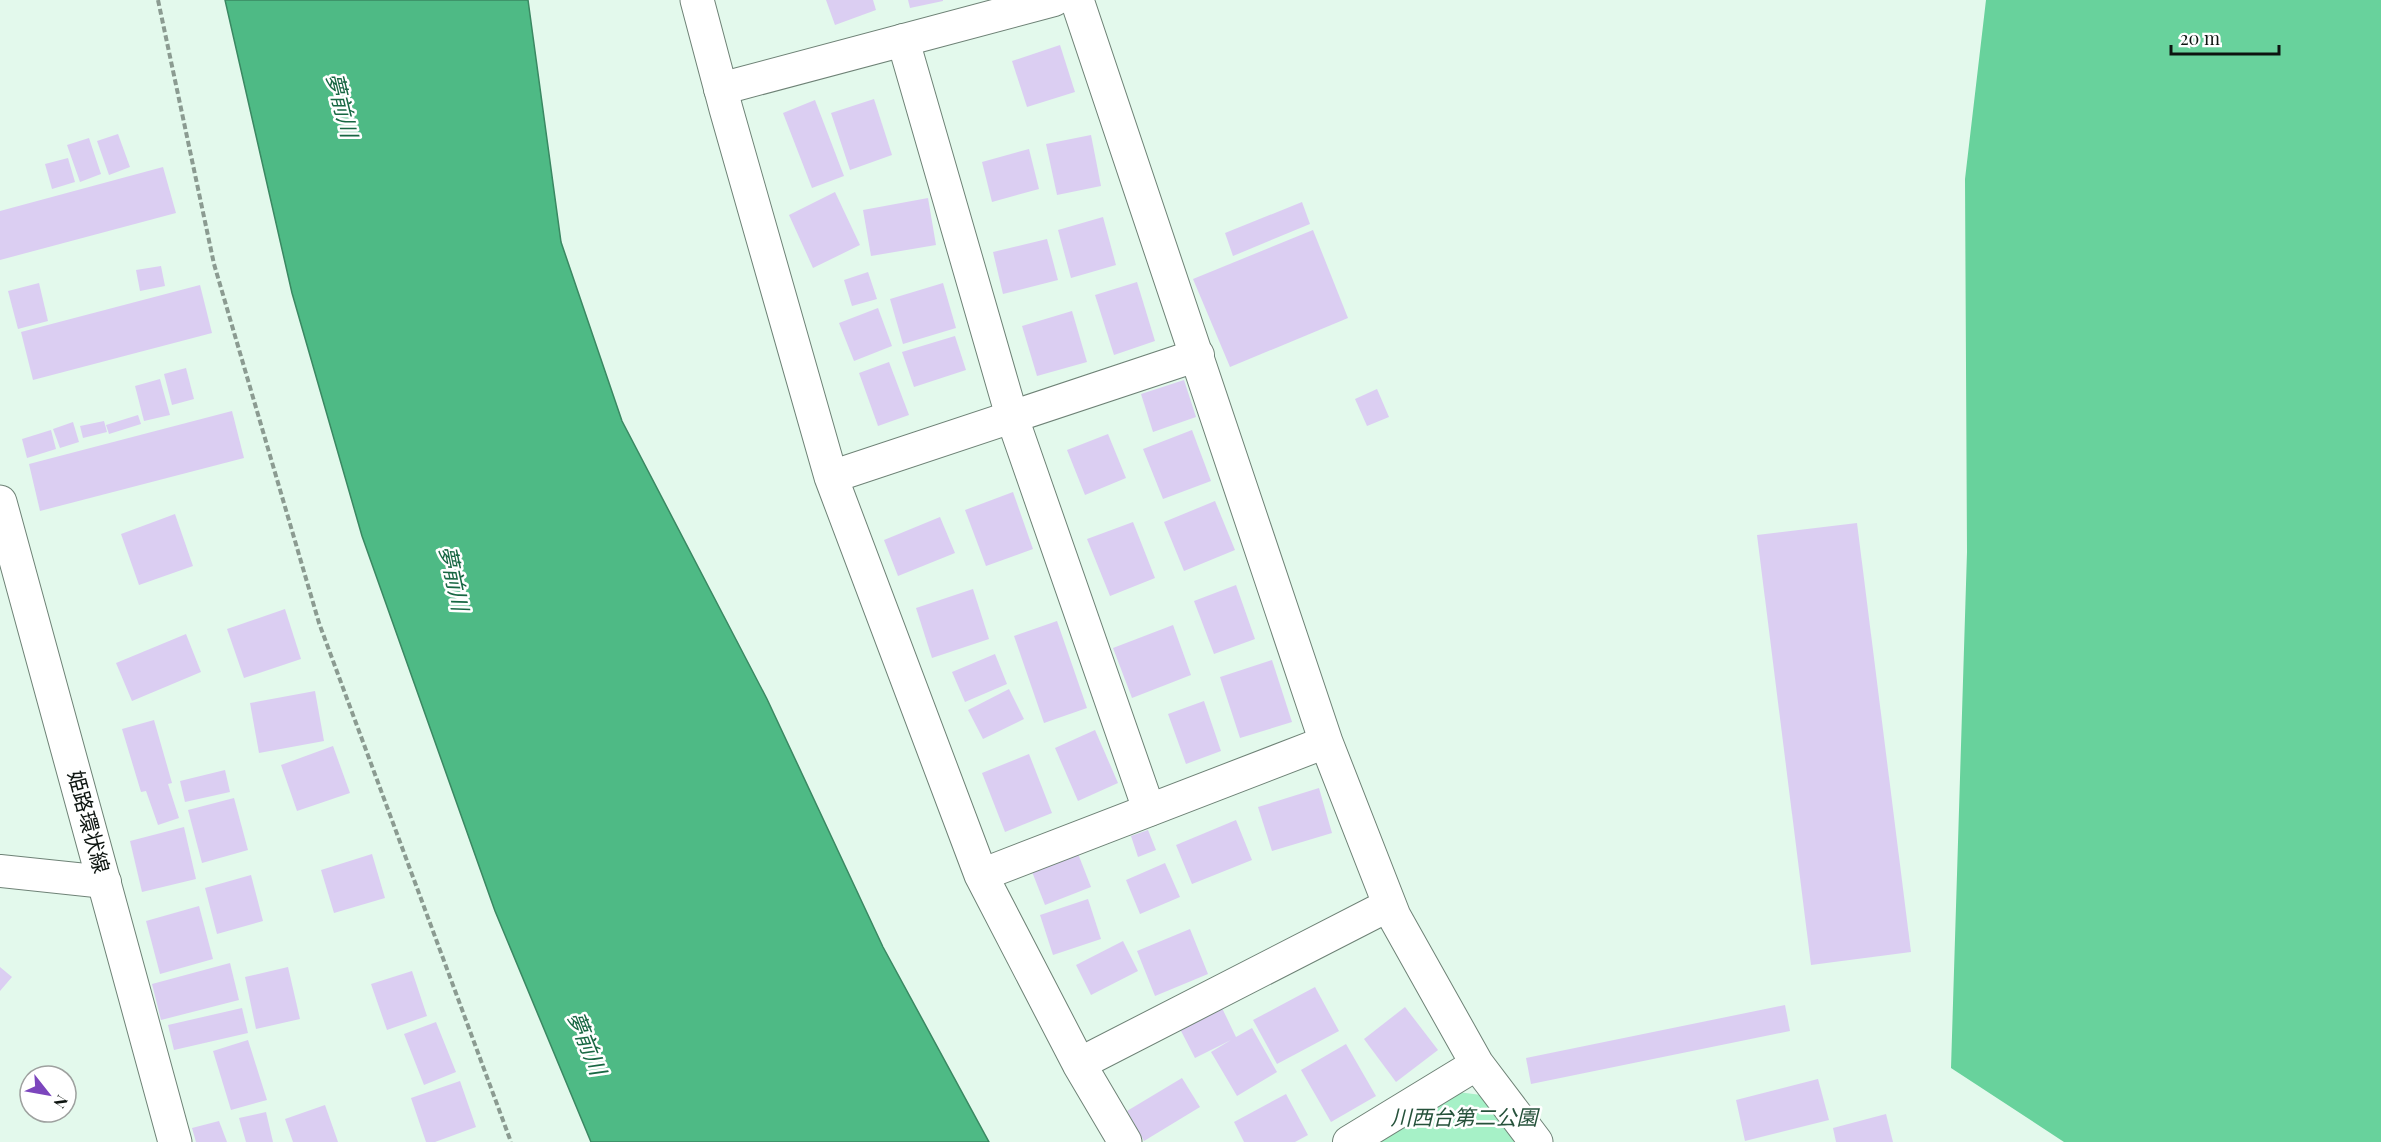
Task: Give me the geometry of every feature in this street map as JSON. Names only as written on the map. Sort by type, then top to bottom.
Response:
[{"type":"street","points":[[697,0],[720,89],[831,477],[981,875],[1079,1064],[1125,1142]]},
{"type":"street","points":[[720,89],[1054,0]]},
{"type":"street","points":[[1077,0],[1326,742],[1389,905],[1477,1064],[1536,1142]]},
{"type":"street","points":[[903,40],[1012,417],[1149,810]]},
{"type":"street","points":[[831,477],[1198,355]]},
{"type":"street","name":"姫路環状線","points":[[0,502],[176,1142]]},
{"type":"street","points":[[981,875],[1326,742]]},
{"type":"street","points":[[0,871],[105,882]]},
{"type":"street","points":[[1079,1064],[1389,905]]},
{"type":"street","points":[[1349,1142],[1477,1064]]},
{"type":"path","points":[[158,0],[214,264],[319,623],[511,1142]]},
{"type":"green space","name":"川西台第二公園","points":[[1458,1092],[1481,1095],[1517,1142],[1378,1142]]},
{"type":"shaded area","points":[[1986,0],[2381,0],[2381,1142],[2064,1142],[1951,1068],[1967,552],[1965,179]]},
{"type":"water","name":"夢前川","points":[[225,0],[528,0],[561,242],[622,421],[767,699],[883,947],[989,1142],[591,1142],[495,911],[362,536],[292,293]]},
{"type":"building","points":[[826,0],[873,0],[876,10],[835,25]]},
{"type":"building","points":[[908,0],[943,0],[943,1],[910,8]]},
{"type":"building","points":[[1060,45],[1075,92],[1027,107],[1012,61]]},
{"type":"building","points":[[874,99],[892,155],[850,170],[831,113]]},
{"type":"building","points":[[815,100],[844,176],[812,188],[783,113]]},
{"type":"building","points":[[118,134],[130,167],[109,175],[97,141]]},
{"type":"building","points":[[1091,135],[1101,186],[1057,195],[1046,144]]},
{"type":"building","points":[[89,138],[101,174],[80,182],[67,145]]},
{"type":"building","points":[[1029,149],[1039,189],[992,202],[982,162]]},
{"type":"building","points":[[68,158],[75,182],[52,189],[45,164]]},
{"type":"building","points":[[163,167],[176,213],[0,260],[0,211]]},
{"type":"building","points":[[835,192],[860,245],[813,268],[789,215]]},
{"type":"building","points":[[928,198],[936,245],[871,256],[863,210]]},
{"type":"building","points":[[1302,202],[1310,224],[1233,256],[1225,233]]},
{"type":"building","points":[[1103,217],[1116,265],[1071,278],[1058,230]]},
{"type":"building","points":[[1313,230],[1348,318],[1230,367],[1193,279]]},
{"type":"building","points":[[1047,239],[1058,280],[1003,294],[993,252]]},
{"type":"building","points":[[161,266],[165,286],[140,291],[136,270]]},
{"type":"building","points":[[868,272],[877,299],[852,306],[844,280]]},
{"type":"building","points":[[1137,282],[1155,341],[1114,355],[1095,295]]},
{"type":"building","points":[[39,283],[48,321],[18,329],[8,291]]},
{"type":"building","points":[[943,283],[956,328],[903,344],[890,299]]},
{"type":"building","points":[[200,285],[212,333],[33,380],[21,332]]},
{"type":"building","points":[[878,308],[892,346],[854,361],[839,323]]},
{"type":"building","points":[[1072,311],[1087,362],[1037,376],[1022,326]]},
{"type":"building","points":[[955,336],[966,370],[914,387],[902,352]]},
{"type":"building","points":[[889,362],[909,415],[878,426],[859,373]]},
{"type":"building","points":[[186,368],[194,399],[172,405],[164,374]]},
{"type":"building","points":[[160,379],[170,415],[144,421],[135,386]]},
{"type":"building","points":[[1184,380],[1196,417],[1153,432],[1141,394]]},
{"type":"building","points":[[1377,389],[1389,417],[1367,426],[1355,399]]},
{"type":"building","points":[[232,411],[244,458],[40,511],[29,464]]},
{"type":"building","points":[[138,415],[141,424],[109,434],[106,425]]},
{"type":"building","points":[[104,421],[107,432],[83,438],[80,426]]},
{"type":"building","points":[[73,422],[79,442],[60,448],[53,429]]},
{"type":"building","points":[[51,430],[56,449],[27,458],[22,439]]},
{"type":"building","points":[[1192,430],[1211,481],[1163,499],[1143,449]]},
{"type":"building","points":[[1108,434],[1126,478],[1085,495],[1067,450]]},
{"type":"building","points":[[1013,492],[1033,549],[986,566],[965,510]]},
{"type":"building","points":[[1215,501],[1235,550],[1184,571],[1164,522]]},
{"type":"building","points":[[175,514],[193,566],[139,585],[121,534]]},
{"type":"building","points":[[940,517],[955,553],[898,576],[884,540]]},
{"type":"building","points":[[1133,522],[1155,578],[1110,596],[1087,539]]},
{"type":"building","points":[[1857,523],[1911,952],[1811,965],[1757,535]]},
{"type":"building","points":[[1236,585],[1255,639],[1214,654],[1194,601]]},
{"type":"building","points":[[973,589],[989,639],[932,658],[916,608]]},
{"type":"building","points":[[285,609],[301,659],[244,678],[227,629]]},
{"type":"building","points":[[1057,621],[1087,708],[1044,723],[1014,636]]},
{"type":"building","points":[[1173,625],[1191,675],[1132,698],[1113,648]]},
{"type":"building","points":[[186,634],[201,672],[132,701],[116,663]]},
{"type":"building","points":[[995,654],[1007,684],[965,702],[952,672]]},
{"type":"building","points":[[1272,660],[1292,722],[1240,738],[1220,677]]},
{"type":"building","points":[[1009,689],[1024,719],[983,739],[968,710]]},
{"type":"building","points":[[315,691],[324,741],[259,753],[250,703]]},
{"type":"building","points":[[1204,701],[1221,751],[1186,764],[1168,714]]},
{"type":"building","points":[[154,720],[172,783],[168,784],[179,818],[158,825],[146,791],[141,792],[122,729]]},
{"type":"building","points":[[1095,730],[1118,783],[1078,801],[1055,748]]},
{"type":"building","points":[[333,746],[350,793],[297,811],[281,765]]},
{"type":"building","points":[[1029,754],[1052,813],[1005,832],[982,773]]},
{"type":"building","points":[[225,770],[230,792],[185,802],[180,781]]},
{"type":"building","points":[[1319,788],[1332,833],[1272,851],[1258,807]]},
{"type":"building","points":[[234,798],[248,850],[202,863],[188,810]]},
{"type":"building","points":[[1236,820],[1252,860],[1192,884],[1176,845]]},
{"type":"building","points":[[184,827],[196,879],[142,892],[130,841]]},
{"type":"building","points":[[1148,830],[1156,850],[1138,857],[1131,836]]},
{"type":"building","points":[[1075,846],[1091,887],[1045,905],[1029,864]]},
{"type":"building","points":[[372,854],[385,898],[334,913],[321,870]]},
{"type":"building","points":[[1165,863],[1180,897],[1140,914],[1126,880]]},
{"type":"building","points":[[251,875],[263,921],[217,934],[205,888]]},
{"type":"building","points":[[1088,899],[1101,939],[1053,955],[1040,915]]},
{"type":"building","points":[[199,906],[213,959],[160,974],[146,921]]},
{"type":"building","points":[[1190,929],[1208,974],[1155,996],[1137,951]]},
{"type":"building","points":[[1123,941],[1138,971],[1091,995],[1076,965]]},
{"type":"building","points":[[230,963],[239,1000],[161,1020],[152,984]]},
{"type":"building","points":[[0,967],[12,977],[0,991]]},
{"type":"building","points":[[288,967],[300,1019],[256,1029],[245,977]]},
{"type":"building","points":[[412,971],[427,1016],[387,1030],[371,984]]},
{"type":"building","points":[[1315,987],[1339,1031],[1277,1064],[1253,1020]]},
{"type":"building","points":[[1785,1005],[1790,1031],[1531,1084],[1526,1058]]},
{"type":"building","points":[[1405,1007],[1438,1050],[1396,1082],[1364,1039]]},
{"type":"building","points":[[242,1008],[248,1033],[174,1050],[168,1025]]},
{"type":"building","points":[[1222,1008],[1236,1037],[1252,1028],[1277,1072],[1237,1096],[1211,1052],[1231,1040],[1195,1058],[1180,1029]]},
{"type":"building","points":[[436,1022],[456,1072],[424,1085],[404,1034]]},
{"type":"building","points":[[248,1040],[267,1100],[231,1110],[213,1051]]},
{"type":"building","points":[[1346,1044],[1376,1096],[1331,1122],[1301,1070]]},
{"type":"building","points":[[1182,1078],[1200,1107],[1144,1141],[1127,1111]]},
{"type":"building","points":[[1818,1079],[1829,1120],[1745,1141],[1736,1100]]},
{"type":"building","points":[[460,1081],[476,1127],[435,1142],[426,1142],[411,1098]]},
{"type":"building","points":[[1286,1094],[1308,1135],[1295,1142],[1244,1142],[1234,1122]]},
{"type":"building","points":[[325,1105],[338,1142],[293,1142],[285,1119]]},
{"type":"building","points":[[266,1112],[273,1142],[246,1142],[239,1118]]},
{"type":"building","points":[[1886,1114],[1893,1142],[1836,1142],[1833,1128]]},
{"type":"building","points":[[219,1121],[227,1142],[196,1142],[192,1128]]}]
